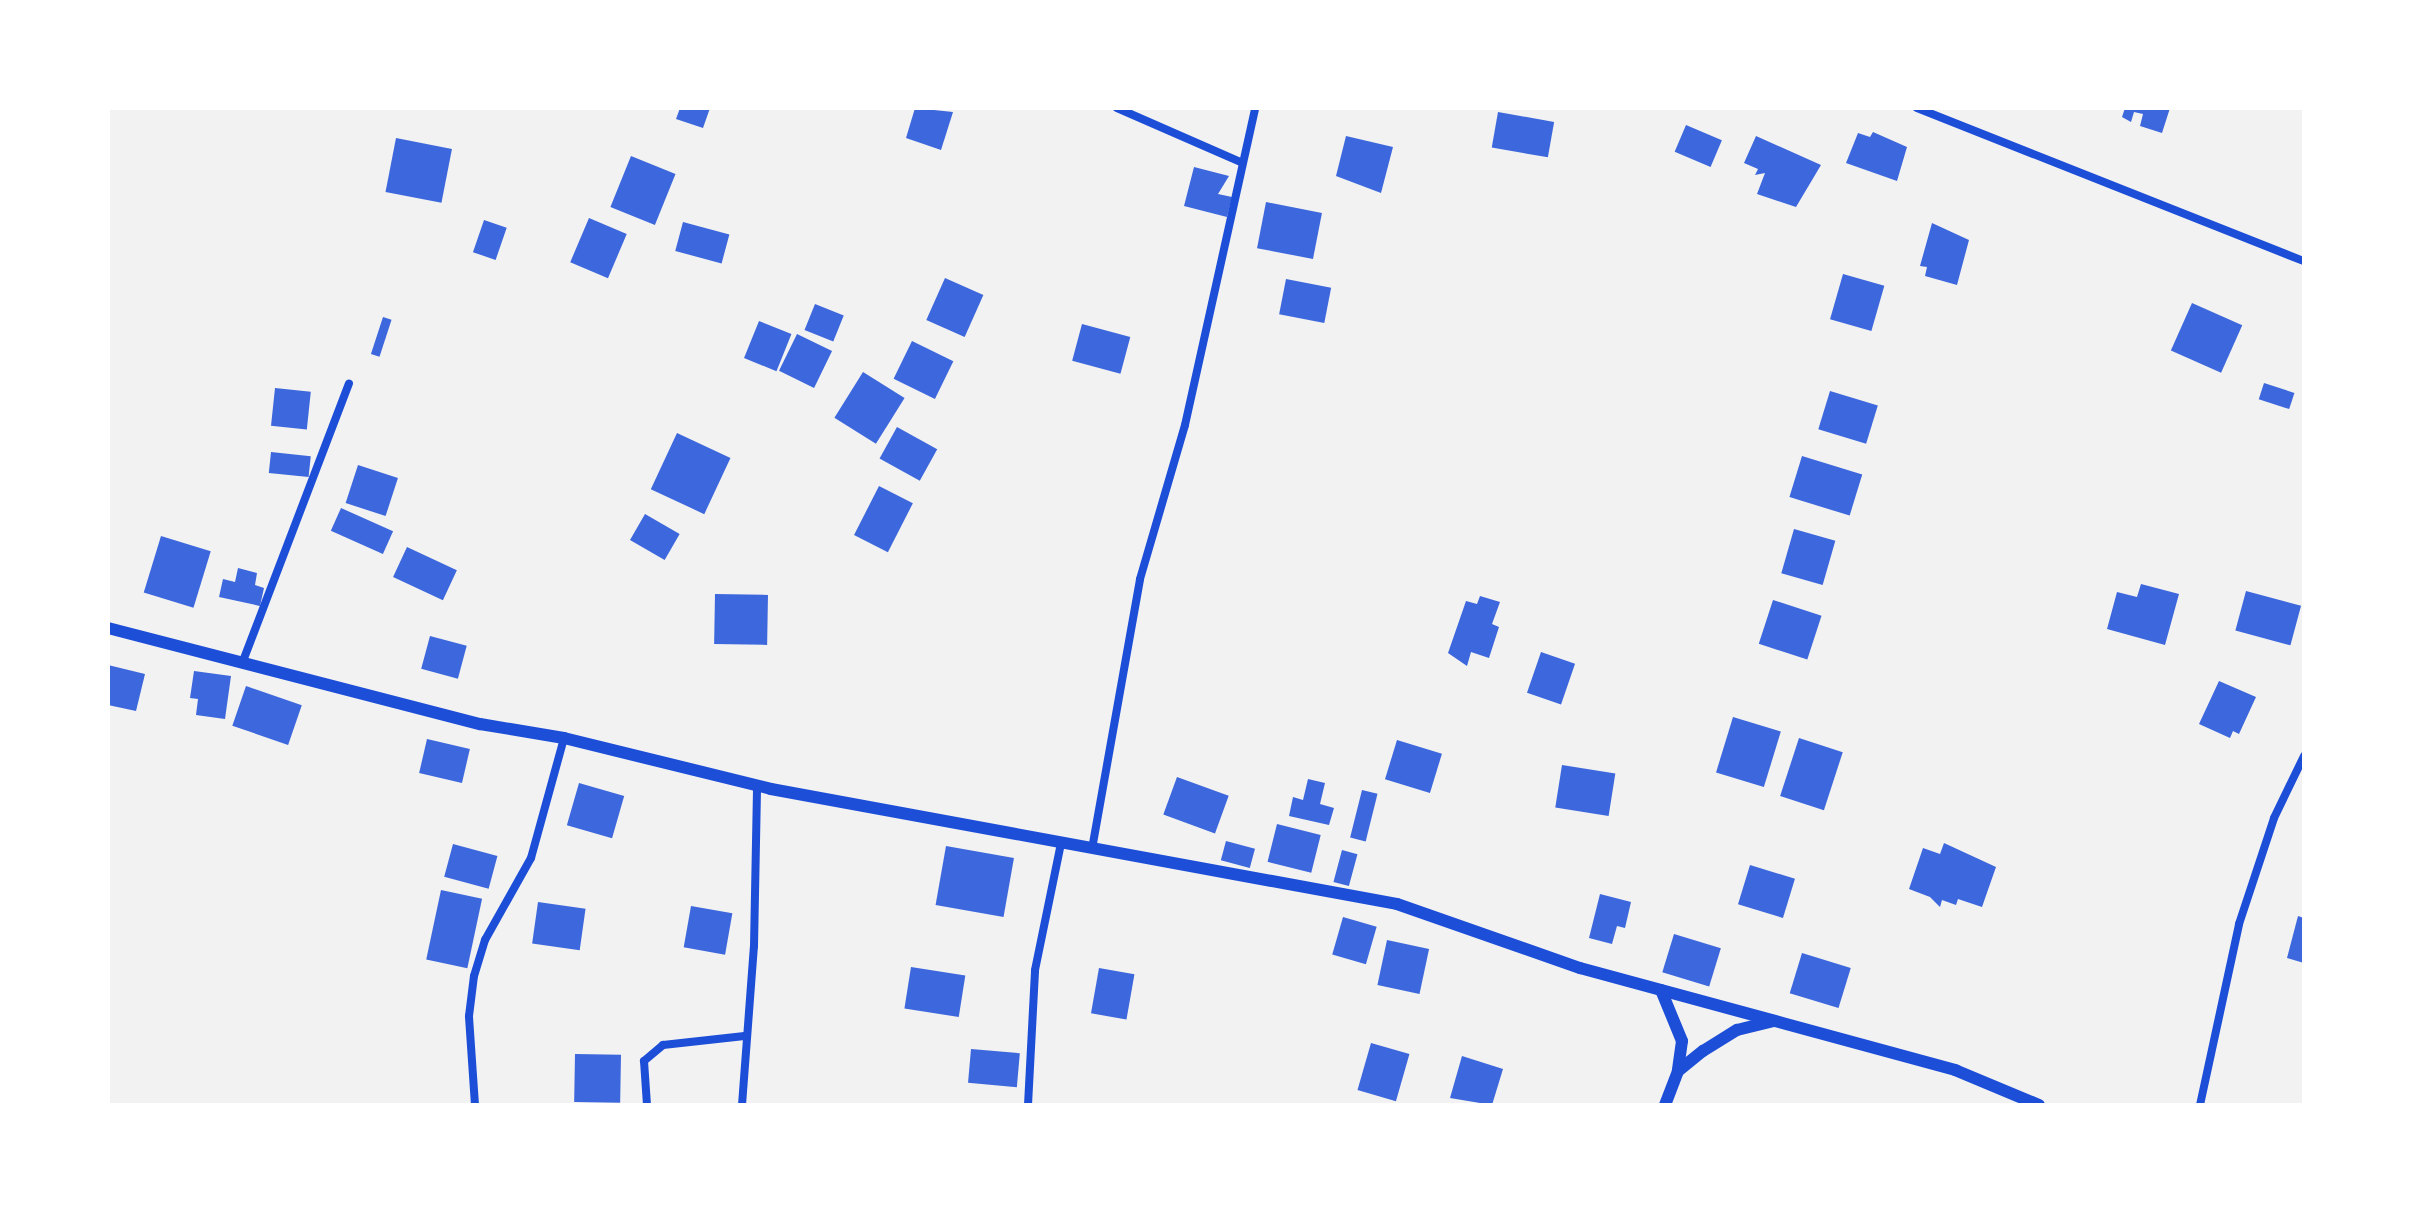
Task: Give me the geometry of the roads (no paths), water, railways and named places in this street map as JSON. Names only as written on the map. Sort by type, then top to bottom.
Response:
[{"type":"street","points":[[1117,108],[1243,163]]},
{"type":"street","points":[[1092,849],[1140,579],[1188,411],[1255,108]]},
{"type":"street","points":[[1917,108],[2304,261]]},
{"type":"street","points":[[243,661],[349,384]]},
{"type":"street","points":[[108,628],[480,724],[564,738],[757,785],[1397,904],[1661,990],[1785,1020],[1955,1070],[2039,1105]]},
{"type":"street","points":[[475,1105],[469,1016],[474,976],[485,940],[531,858],[564,738]]},
{"type":"street","points":[[2200,1105],[2239,924],[2274,818],[2304,756]]},
{"type":"street","points":[[742,1105],[754,946],[757,785]]},
{"type":"street","points":[[1028,1105],[1035,970],[1061,843]]},
{"type":"street","points":[[1661,990],[1682,1041],[1678,1071],[1665,1105]]},
{"type":"street","points":[[1678,1071],[1737,1030],[1785,1020]]},
{"type":"street","points":[[647,1105],[644,1061],[663,1045],[745,1036]]}]
